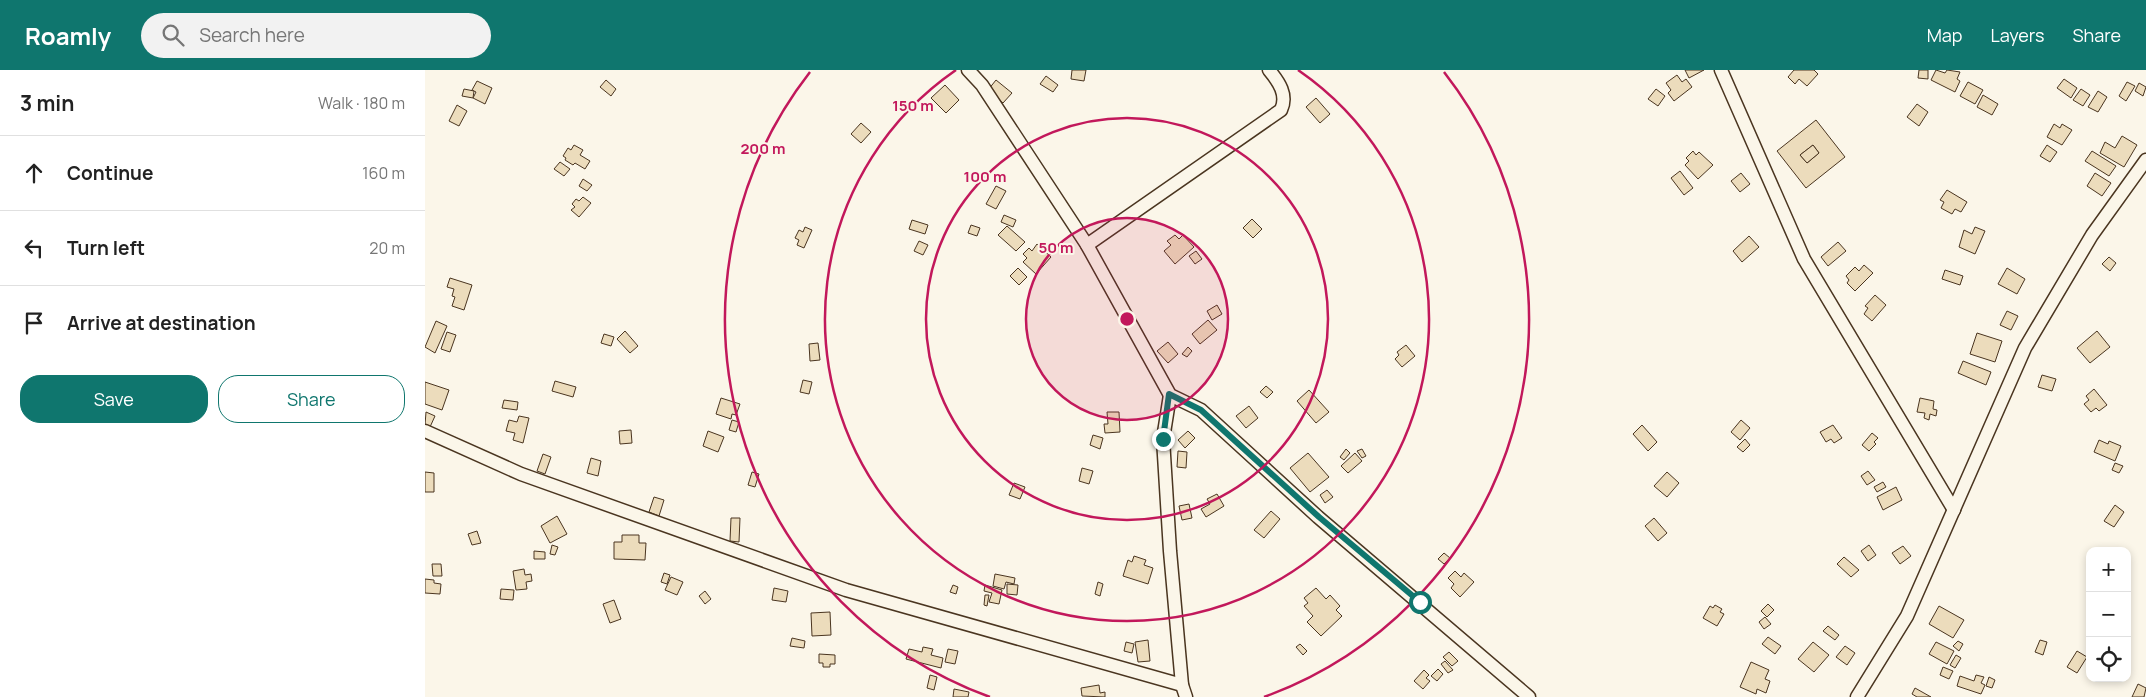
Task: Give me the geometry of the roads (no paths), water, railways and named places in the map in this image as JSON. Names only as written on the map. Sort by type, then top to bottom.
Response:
[{"type":"street","points":[[968,70],[982,85],[1087,245],[1169,394],[1201,410],[1319,517],[1529,697]]},
{"type":"street","points":[[1087,245],[1281,110],[1284,96],[1278,81],[1269,70]]},
{"type":"street","points":[[1721,70],[1804,259],[1954,510]]},
{"type":"street","points":[[1857,697],[1907,616],[2025,348],[2092,235],[2146,160]]},
{"type":"street","points":[[425,430],[521,474],[847,590],[1184,691],[1170,551],[1163,439],[1169,394]]}]
